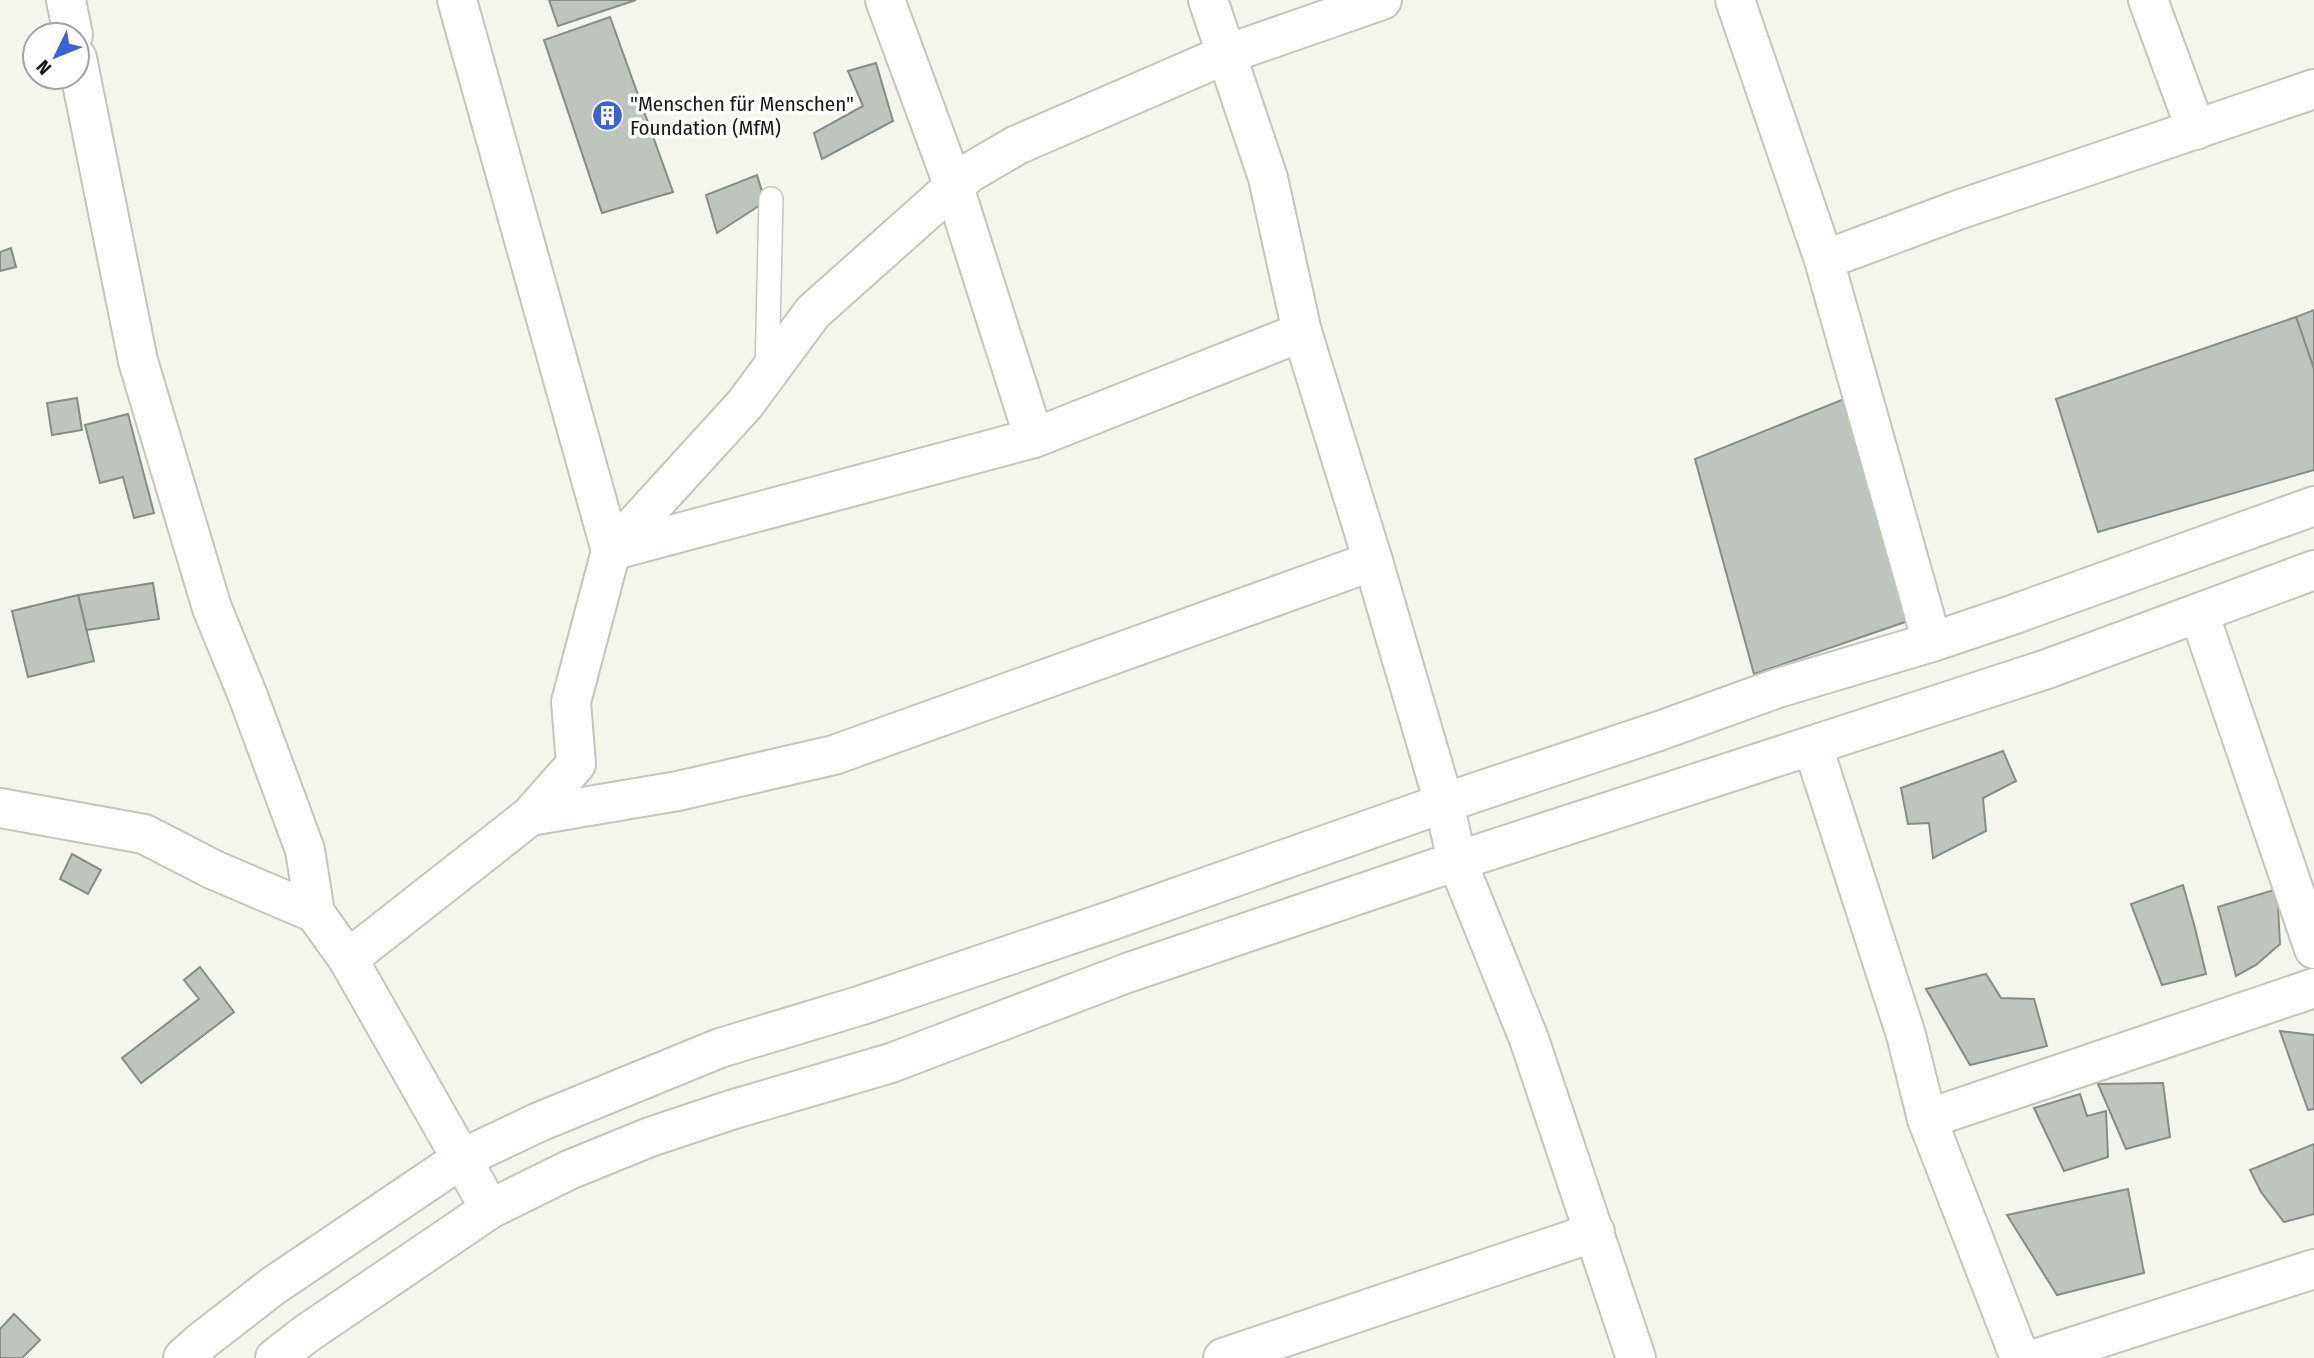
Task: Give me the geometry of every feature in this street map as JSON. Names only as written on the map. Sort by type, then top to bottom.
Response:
[{"type":"street","points":[[66,0],[70,21]]},
{"type":"street","points":[[457,0],[611,551]]},
{"type":"street","points":[[886,0],[954,187],[1034,438]]},
{"type":"street","points":[[1208,0],[1268,178],[1302,332],[1444,803],[1457,861],[1529,1039],[1636,1358]]},
{"type":"street","points":[[348,959],[530,816],[576,764],[571,702],[611,551],[745,404],[814,312],[969,173],[1017,145],[1227,54],[1382,0]]},
{"type":"street","points":[[1735,0],[1824,260],[1932,642]]},
{"type":"street","points":[[2148,0],[2196,130]]},
{"type":"street","points":[[1824,260],[1958,210],[2314,89]]},
{"type":"street","points":[[84,91],[138,361],[212,608],[305,850],[315,913],[348,959],[490,1209]]},
{"type":"street","points":[[611,551],[1034,438],[1302,332]]},
{"type":"street","points":[[183,1358],[273,1286],[461,1159],[539,1122],[720,1048],[862,1005],[1110,922],[1778,688],[2012,615],[2314,506]]},
{"type":"street","points":[[530,816],[678,791],[834,755],[1373,561]]},
{"type":"street","points":[[275,1358],[317,1326],[490,1209],[569,1170],[650,1138],[731,1110],[891,1063],[1127,972],[1457,861],[2047,669],[2314,570]]},
{"type":"street","points":[[2199,613],[2314,949]]},
{"type":"street","points":[[1813,747],[1906,1035],[1927,1119],[2020,1358]]},
{"type":"street","points":[[0,808],[144,834],[214,870],[315,913]]},
{"type":"street","points":[[1927,1119],[2314,988]]},
{"type":"street","points":[[1223,1358],[1595,1232]]},
{"type":"street","points":[[2038,1358],[2314,1269]]},
{"type":"lane","points":[[767,376],[771,199]]},
{"type":"building","points":[[549,0],[636,0],[558,26]]},
{"type":"building","name":"\"Menschen für Menschen\" Foundation (MfM)","points":[[610,17],[673,192],[602,213],[544,40]]},
{"type":"building","points":[[876,63],[893,121],[822,159],[814,133],[863,106],[848,71]]},
{"type":"building","points":[[757,175],[765,202],[717,233],[706,195]]},
{"type":"building","points":[[11,248],[16,267],[0,271],[0,252]]},
{"type":"building","points":[[2314,310],[2314,369],[2296,317]]},
{"type":"building","points":[[2296,317],[2314,369],[2314,470],[2098,532],[2056,399]]},
{"type":"building","points":[[77,398],[82,430],[52,435],[47,403]]},
{"type":"building","points":[[1844,399],[1908,621],[1754,674],[1695,459]]},
{"type":"building","points":[[128,414],[154,513],[134,518],[123,477],[100,483],[85,425]]},
{"type":"building","points":[[153,583],[159,619],[86,630],[78,595]]},
{"type":"building","points":[[78,595],[94,661],[28,677],[12,611]]},
{"type":"building","points":[[2003,751],[2016,781],[1983,798],[1986,831],[1933,858],[1929,823],[1908,824],[1901,788]]},
{"type":"building","points":[[72,854],[101,870],[88,894],[60,879]]},
{"type":"building","points":[[2183,885],[2206,974],[2162,985],[2131,904]]},
{"type":"building","points":[[2277,889],[2280,944],[2256,965],[2236,976],[2218,907]]},
{"type":"building","points":[[200,967],[234,1012],[141,1083],[122,1058],[199,999],[184,980]]},
{"type":"building","points":[[1986,974],[2001,998],[2034,999],[2047,1046],[1970,1065],[1926,989]]},
{"type":"building","points":[[2280,1031],[2314,1035],[2314,1109],[2308,1110]]},
{"type":"building","points":[[2163,1083],[2170,1137],[2126,1149],[2098,1084]]},
{"type":"building","points":[[2080,1094],[2087,1116],[2106,1111],[2108,1157],[2064,1171],[2034,1108]]},
{"type":"building","points":[[2314,1144],[2314,1214],[2284,1222],[2261,1192],[2250,1170]]},
{"type":"building","points":[[2128,1189],[2144,1273],[2057,1295],[2007,1215]]},
{"type":"building","points":[[14,1314],[40,1340],[22,1358],[0,1358],[0,1329]]},
{"type":"place","name":"\"Menschen für Menschen\" Foundation (MfM)","points":[[607,116]]}]
